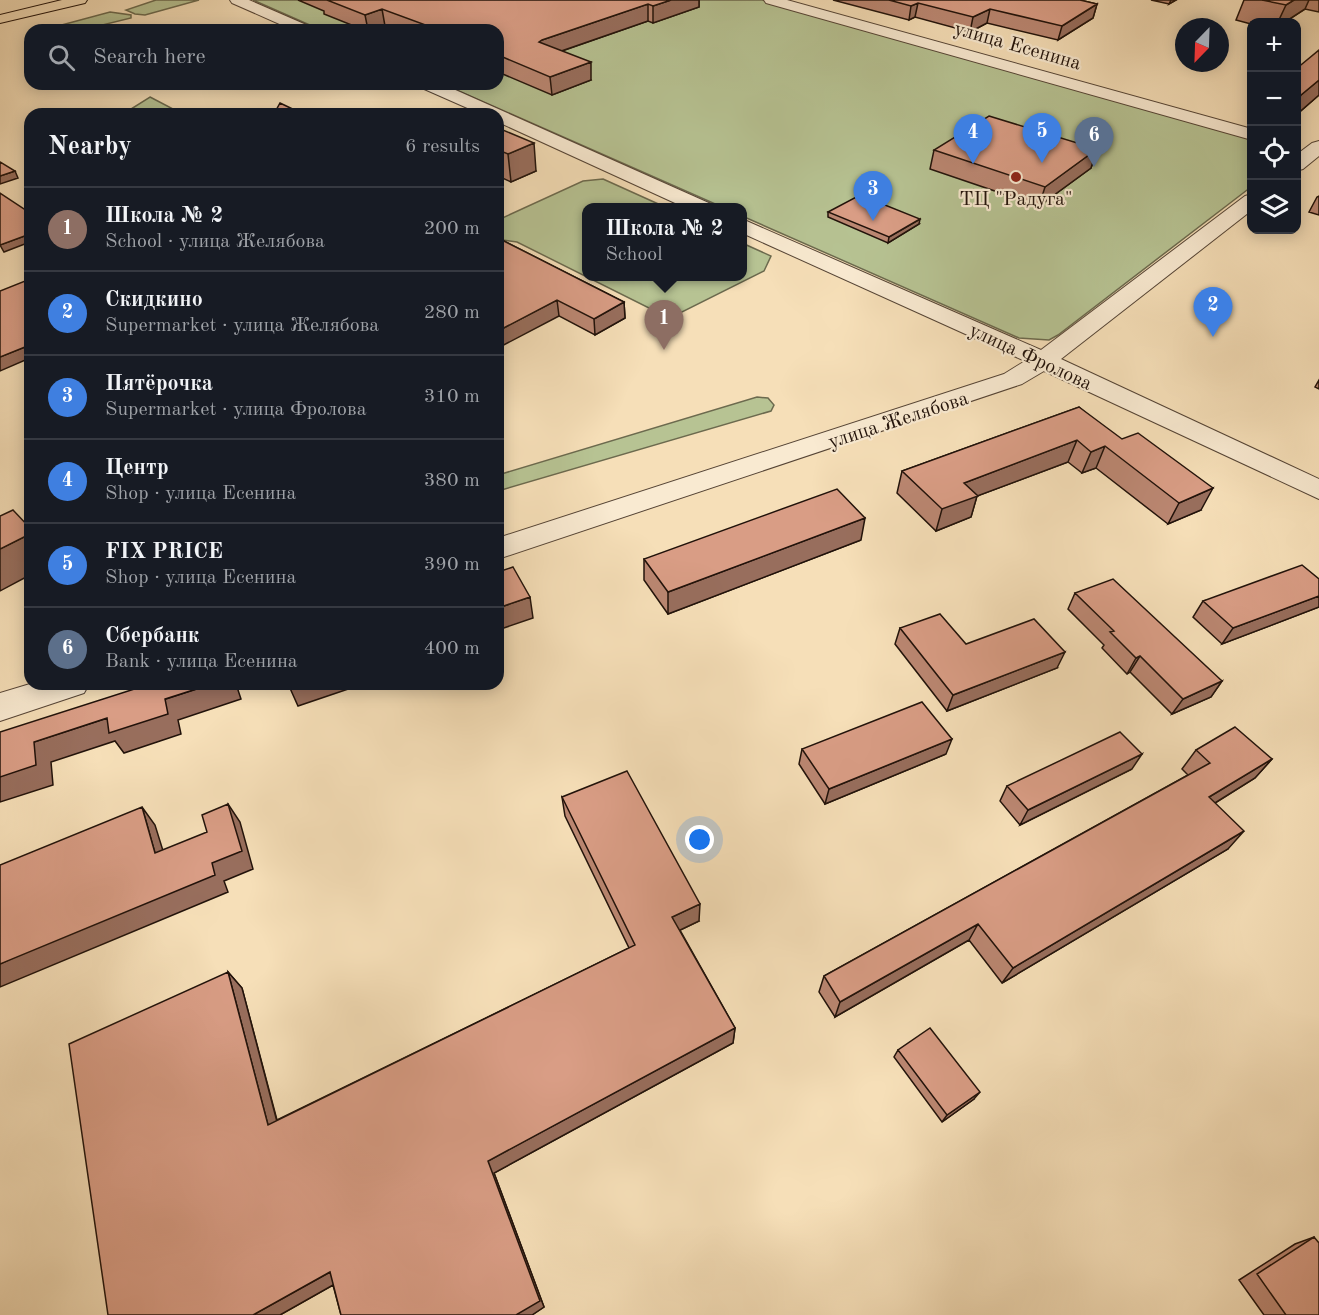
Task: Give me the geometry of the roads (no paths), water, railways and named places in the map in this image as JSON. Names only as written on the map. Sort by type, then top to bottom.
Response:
[{"type":"main road","points":[[0,19],[81,0]]},
{"type":"street","points":[[237,0],[292,24]]},
{"type":"street","name":"улица Есенина","points":[[771,0],[1247,134]]},
{"type":"street","points":[[441,90],[481,108]]},
{"type":"street","points":[[504,119],[695,203]]},
{"type":"street","name":"улица Желябова","points":[[504,547],[987,390],[1014,379],[1042,361],[1247,203]]},
{"type":"street","name":"улица Фролова","points":[[747,227],[1319,490]]},
{"type":"street","points":[[0,707],[53,690]]},
{"type":"place","name":"FIX PRICE","points":[[1042,163]]},
{"type":"place","name":"Центр","points":[[973,164]]},
{"type":"place","name":"Сбербанк","points":[[1094,167]]},
{"type":"place","name":"ТЦ \"Радуга\"","points":[[1016,177]]},
{"type":"place","name":"Пятёрочка","points":[[873,221]]},
{"type":"place","name":"Скидкино","points":[[1213,337]]},
{"type":"place","name":"Школа № 2","points":[[664,350]]}]
